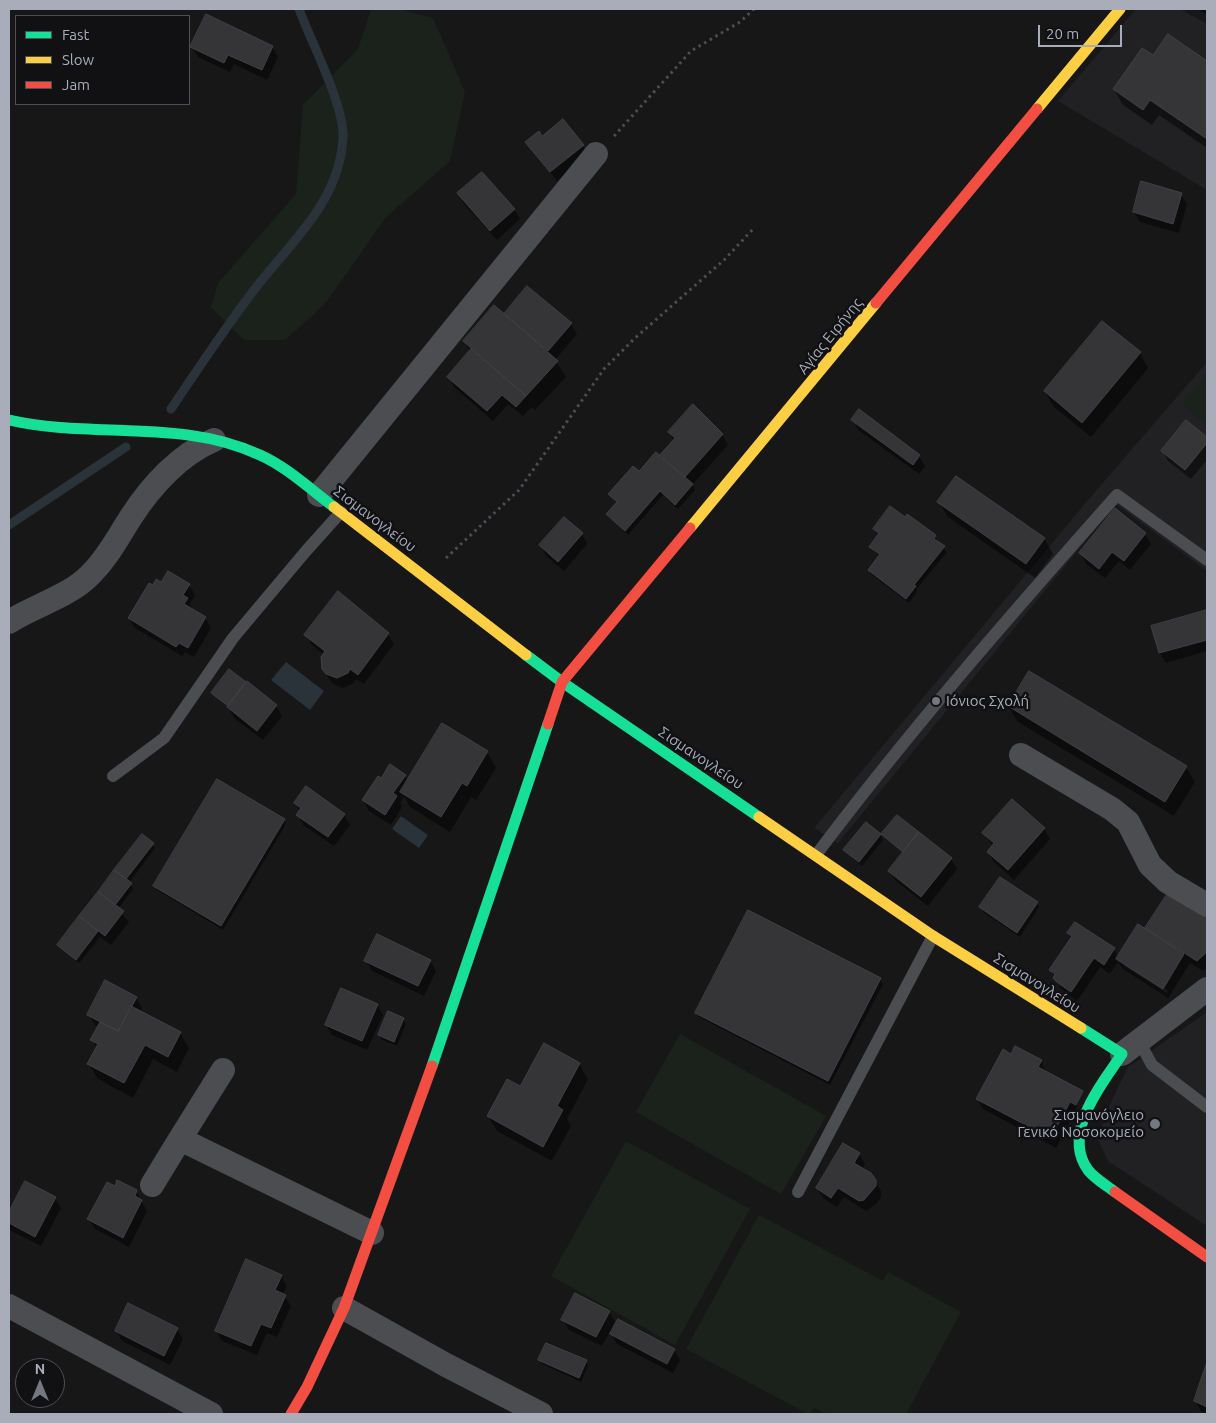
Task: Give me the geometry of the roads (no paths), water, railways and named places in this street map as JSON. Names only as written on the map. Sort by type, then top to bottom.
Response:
[{"type":"street","name":"Αγίας Ειρήνης","points":[[562,682],[1120,9]]},
{"type":"street","points":[[319,495],[596,154]]},
{"type":"street","name":"Σισμανογλείου","points":[[9,420],[32,425],[132,429],[214,440],[242,446],[267,457],[562,682],[933,936],[1130,1047]]},
{"type":"street","points":[[9,622],[72,589],[90,575],[110,553],[132,516],[161,478],[200,446],[214,440]]},
{"type":"street","points":[[291,1414],[307,1387],[344,1308],[372,1233],[427,1080],[562,682]]},
{"type":"street","points":[[1020,755],[1112,809],[1128,822],[1150,865],[1168,882],[1207,905]]},
{"type":"street","points":[[1207,988],[1130,1047],[1095,1098],[1080,1131],[1079,1141],[1082,1159],[1093,1174],[1135,1209],[1207,1257]]},
{"type":"street","points":[[152,1185],[223,1070]]},
{"type":"street","points":[[180,1139],[372,1233]]},
{"type":"street","points":[[9,1306],[211,1414]]},
{"type":"street","points":[[344,1308],[446,1365],[541,1414]]},
{"type":"lane","points":[[816,855],[863,792],[1001,626],[1117,495],[1207,560]]},
{"type":"lane","points":[[113,776],[164,738],[233,638],[341,512]]},
{"type":"lane","points":[[798,1192],[933,936]]},
{"type":"lane","points":[[1130,1047],[1207,1107]]},
{"type":"waterway","points":[[171,409],[241,308],[322,203],[340,161],[343,137],[338,108],[326,73],[299,9]]},
{"type":"waterway","points":[[9,525],[126,447]]},
{"type":"place","name":"Ιόνιος Σχολή","points":[[936,701]]},
{"type":"place","name":"Σισμανόγλειο Γενικό Νοσοκομείο","points":[[1155,1124]]}]
